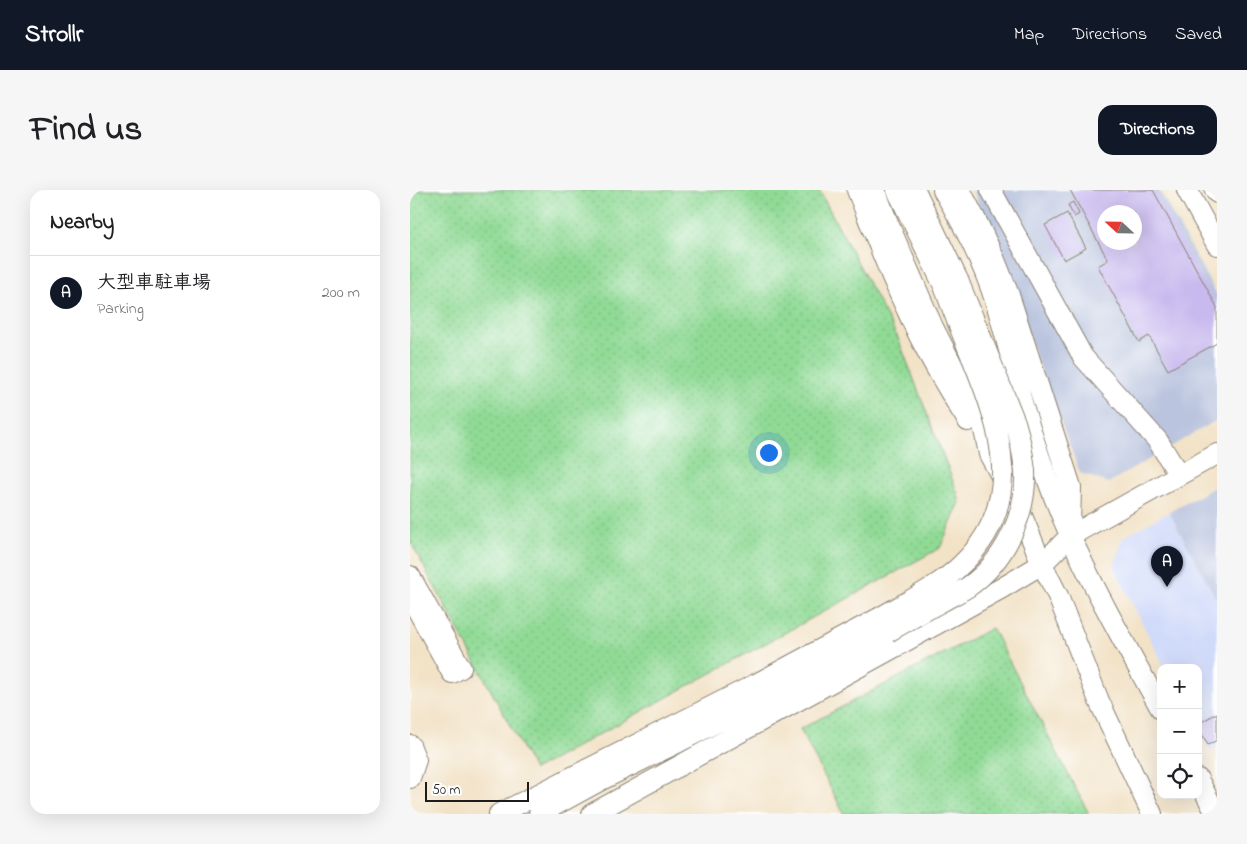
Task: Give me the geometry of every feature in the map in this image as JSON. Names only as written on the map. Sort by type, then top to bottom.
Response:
[{"type":"street","points":[[858,190],[888,269],[911,319],[948,390],[989,454],[1020,511],[1042,564],[1058,596],[1099,701],[1152,814]]},
{"type":"street","points":[[875,190],[933,326],[982,426],[989,454]]},
{"type":"street","points":[[897,190],[951,283]]},
{"type":"street","points":[[538,814],[766,697],[884,625],[961,565],[978,548],[989,530],[997,510],[1002,484],[1002,461],[998,436],[993,414],[951,283],[915,190]]},
{"type":"street","points":[[943,190],[967,233],[994,299],[1033,438],[1048,483],[1070,536],[1120,636],[1157,702]]},
{"type":"street","points":[[960,190],[992,253],[1009,295],[1071,487],[1070,536]]},
{"type":"street","points":[[991,190],[1083,357],[1158,441],[1179,475]]},
{"type":"street","points":[[1187,190],[1217,245]]},
{"type":"street","points":[[592,814],[993,593],[1042,564],[1070,536],[1217,454]]},
{"type":"street","points":[[410,576],[457,670],[410,596]]},
{"type":"street","points":[[499,814],[756,684],[884,625]]},
{"type":"street","points":[[410,745],[416,760],[410,778]]},
{"type":"street","points":[[1202,787],[1216,814]]},
{"type":"shaded area","points":[[972,190],[1159,190],[1217,295],[1217,420],[1108,483],[1080,473]]},
{"type":"shaded area","points":[[1217,486],[1217,600],[1169,512]]},
{"type":"shaded area","points":[[1169,512],[1217,600],[1217,747],[1210,751],[1202,737],[1202,664],[1163,664],[1114,567],[1123,537]]},
{"type":"green space","points":[[410,190],[819,190],[898,338],[956,489],[960,502],[940,548],[534,770],[410,541]]},
{"type":"green space","points":[[992,628],[1089,814],[844,814],[800,729]]},
{"type":"building","points":[[1070,190],[1153,190],[1217,307],[1217,343],[1168,370],[1149,336],[1139,342],[1098,266],[1108,260],[1103,250],[1142,250],[1142,205],[1097,205],[1097,240]]},
{"type":"building","points":[[1073,202],[1079,214],[1074,217],[1068,205]]},
{"type":"building","points":[[1067,213],[1086,248],[1064,260],[1045,225]]},
{"type":"building","points":[[1217,713],[1217,740],[1208,745],[1202,734],[1202,722]]},
{"type":"place","name":"大型車駐車場","points":[[1167,587]]}]
